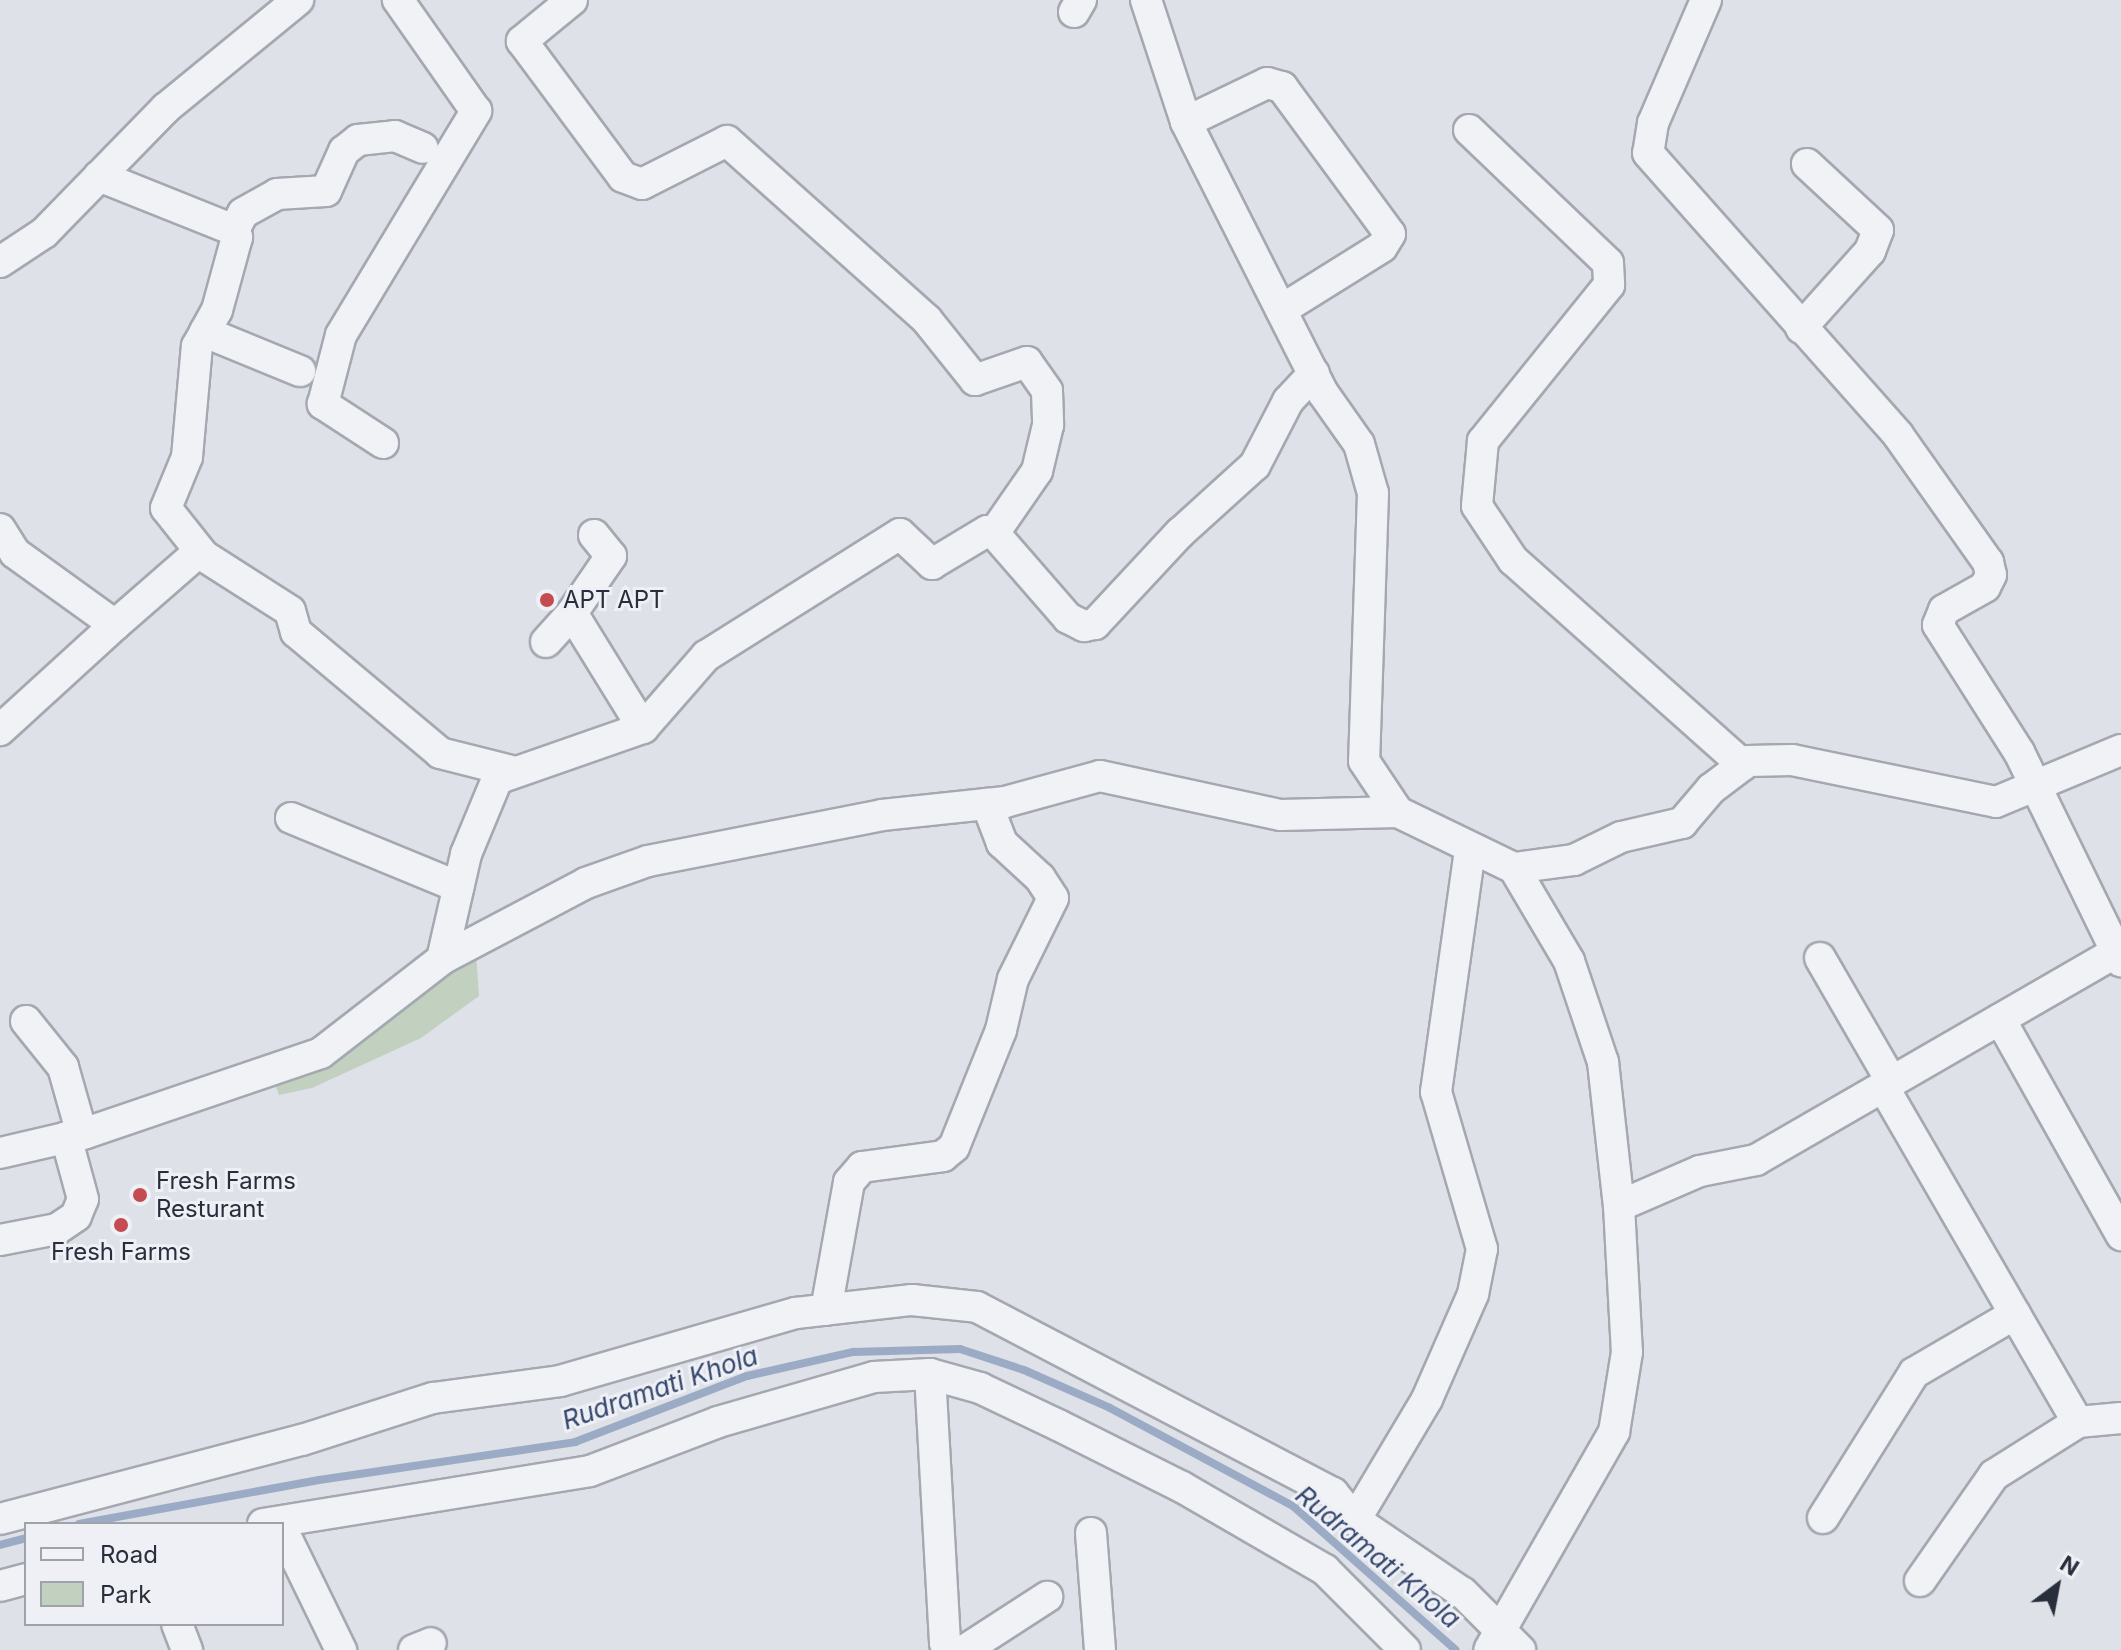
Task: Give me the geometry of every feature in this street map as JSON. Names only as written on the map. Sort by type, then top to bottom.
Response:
[{"type":"street","points":[[1,270],[44,233],[166,108],[298,0]]},
{"type":"street","points":[[383,443],[323,404],[341,335],[476,111],[398,0]]},
{"type":"street","points":[[572,0],[522,41],[623,177],[642,184],[727,141],[927,320],[975,380],[1027,362],[1047,391],[1048,425],[1037,471],[994,533]]},
{"type":"street","points":[[1146,0],[1186,122],[1314,373],[1359,444],[1373,493],[1364,761],[1398,812],[1470,850],[1514,868],[1574,860],[1621,837],[1682,823],[1711,789],[1743,765],[1792,760],[1996,802],[2121,750]]},
{"type":"street","points":[[1619,1206],[1700,1171],[1756,1160],[2119,954],[2035,786],[1938,625],[1944,610],[1985,587],[1991,575],[1988,562],[1898,435],[1648,153],[1653,123],[1706,0]]},
{"type":"street","points":[[1186,122],[1267,83],[1282,87],[1390,234],[1382,247],[1281,310]]},
{"type":"street","points":[[1469,130],[1608,263],[1609,285],[1483,441],[1477,506],[1513,560],[1743,765]]},
{"type":"street","points":[[234,230],[243,213],[277,194],[326,191],[344,151],[358,140],[395,136],[423,148]]},
{"type":"street","points":[[1801,328],[1870,251],[1878,230],[1807,164]]},
{"type":"street","points":[[99,176],[234,230],[237,237],[217,310],[197,346],[187,457],[166,508],[204,556],[290,611],[296,632],[440,753],[515,772]]},
{"type":"street","points":[[205,332],[300,371]]},
{"type":"street","points":[[442,959],[466,854],[497,779],[643,728],[706,656],[900,534],[932,564],[987,531],[994,533],[1068,618],[1084,626],[1095,624],[1255,465],[1288,401],[1314,373]]},
{"type":"street","points":[[0,529],[15,553],[115,625]]},
{"type":"street","points":[[546,642],[572,613],[611,556],[594,535]]},
{"type":"street","points":[[0,730],[194,556],[204,556]]},
{"type":"street","points":[[572,613],[643,728]]},
{"type":"street","points":[[0,1153],[74,1136],[321,1053],[442,959],[586,883],[648,861],[882,815],[987,804],[1100,776],[1281,815],[1398,812]]},
{"type":"street","points":[[826,1310],[849,1182],[862,1167],[943,1156],[954,1147],[1001,1030],[1013,979],[1053,898],[1040,878],[1002,843],[987,804]]},
{"type":"street","points":[[291,818],[458,887]]},
{"type":"street","points":[[1355,1520],[1427,1399],[1473,1294],[1482,1249],[1436,1092],[1470,850]]},
{"type":"street","points":[[0,1519],[302,1440],[433,1398],[560,1381],[796,1313],[912,1300],[977,1307],[1333,1493],[1355,1520],[1463,1593],[1501,1644],[1614,1432],[1627,1352],[1619,1206],[1603,1062],[1569,961],[1514,868]]},
{"type":"street","points":[[1820,958],[2015,1314],[2078,1422]]},
{"type":"street","points":[[2000,1019],[2121,1235]]},
{"type":"street","points":[[0,1240],[57,1229],[76,1216],[83,1199],[63,1067],[26,1021]]},
{"type":"street","points":[[1823,1518],[1914,1373],[2015,1314]]},
{"type":"street","points":[[930,1374],[945,1643],[951,1650]]},
{"type":"street","points":[[284,1524],[590,1471],[718,1422],[874,1377],[930,1374],[980,1388],[1058,1425],[1182,1487],[1325,1570],[1405,1650]]},
{"type":"street","points":[[1920,1581],[1994,1475],[2078,1422],[2121,1418]]},
{"type":"street","points":[[1091,1533],[1100,1650]]},
{"type":"street","points":[[284,1540],[341,1650]]},
{"type":"street","points":[[0,1586],[24,1580]]},
{"type":"street","points":[[965,1650],[1047,1597]]},
{"type":"street","points":[[178,1626],[187,1650]]},
{"type":"green space","points":[[476,955],[479,996],[421,1038],[312,1088],[279,1095],[272,1077]]},
{"type":"waterway","name":"Rudramati Khola","points":[[90,1522],[319,1480],[575,1442],[747,1376],[853,1352],[960,1349],[1024,1370],[1110,1408],[1293,1506],[1456,1650]]},
{"type":"waterway","name":"Rudramati Khola","points":[[0,1545],[24,1539]]},
{"type":"place","name":"APT APT","points":[[547,600]]},
{"type":"place","name":"Fresh Farms Resturant","points":[[140,1195]]},
{"type":"place","name":"Fresh Farms","points":[[121,1225]]}]
